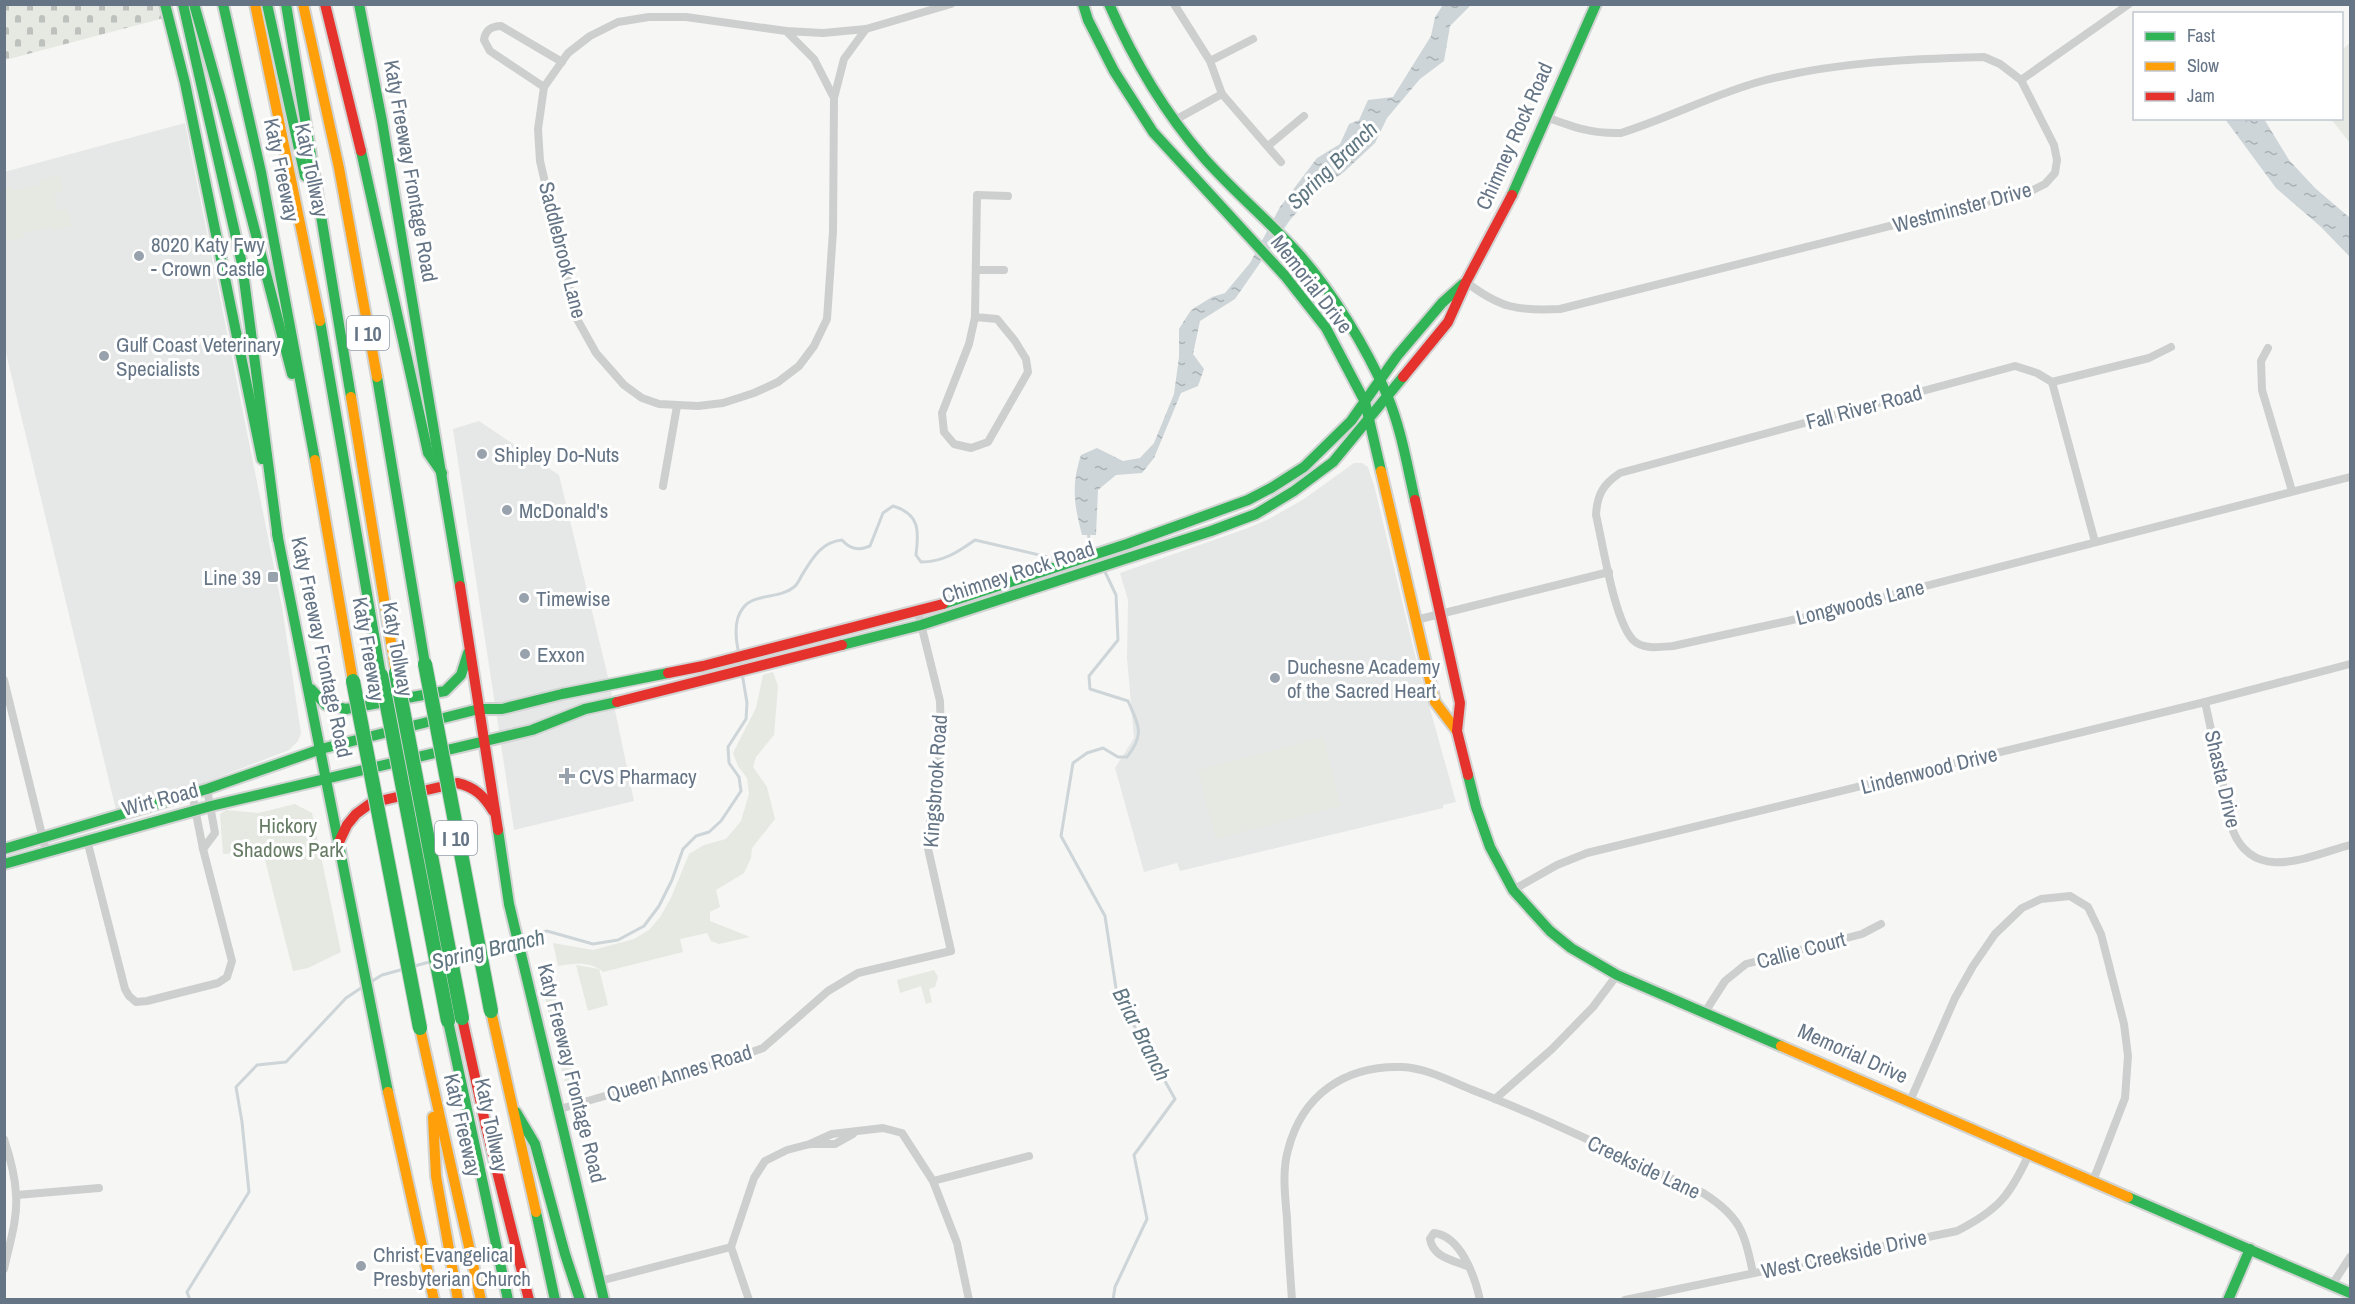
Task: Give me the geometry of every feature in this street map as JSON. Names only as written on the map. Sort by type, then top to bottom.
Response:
[{"type":"main road","name":"Katy Freeway Frontage Road","points":[[165,4],[185,83],[309,686],[378,1044],[434,1299]]},
{"type":"main road","points":[[183,4],[242,264],[278,539]]},
{"type":"main road","points":[[194,4],[217,77],[270,299],[310,434]]},
{"type":"main road","name":"Katy Freeway","points":[[224,4],[273,231],[353,681],[420,1028],[482,1299]]},
{"type":"main road","name":"Katy Tollway","points":[[255,4],[313,282],[381,675],[448,1021],[508,1299]]},
{"type":"main road","points":[[267,4],[341,342]]},
{"type":"main road","points":[[286,4],[341,342]]},
{"type":"main road","name":"I 10","points":[[303,4],[349,222],[457,839],[510,1102],[555,1299]]},
{"type":"main road","points":[[325,4],[374,203],[428,453],[442,473]]},
{"type":"main road","name":"Katy Freeway Frontage Road","points":[[359,4],[382,121],[442,473],[510,904],[529,992],[560,1109],[604,1299]]},
{"type":"main road","name":"Memorial Drive","points":[[1083,4],[1088,20],[1114,71],[1153,132],[1285,276],[1326,328],[1365,402],[1435,702],[1457,731]]},
{"type":"main road","name":"Memorial Drive","points":[[1109,4],[1128,48],[1175,120],[1203,158],[1298,253],[1353,331],[1387,395],[1400,435],[1460,703],[1457,731],[1470,785],[1490,847],[1513,890],[1550,931],[1571,948],[1617,975],[2350,1293]]},
{"type":"main road","name":"Chimney Rock Road","points":[[484,740],[532,730],[568,715],[603,704],[626,700],[705,673],[919,619],[1129,550],[1210,531],[1256,514],[1294,491],[1333,462],[1448,322],[1466,282],[1506,207],[1596,4]]},
{"type":"main road","name":"Chimney Rock Road","points":[[1129,550],[1271,488],[1304,467],[1351,421],[1397,356],[1442,303],[1466,282]]},
{"type":"main road","name":"Katy Tollway","points":[[341,342],[396,673],[462,1018],[486,1127],[530,1299]]},
{"type":"main road","points":[[1206,516],[1210,531]]},
{"type":"main road","points":[[309,686],[318,699],[330,709],[346,710],[445,691],[456,684],[464,669],[469,647]]},
{"type":"main road","name":"Chimney Rock Road","points":[[479,709],[502,709],[561,694],[705,673]]},
{"type":"main road","points":[[622,684],[626,700]]},
{"type":"main road","name":"Wirt Road","points":[[4,849],[207,789],[321,748],[479,709]]},
{"type":"main road","name":"Wirt Road","points":[[4,864],[211,806],[327,780],[484,740]]},
{"type":"main road","points":[[339,843],[347,825],[370,803],[457,783],[471,786],[484,797],[496,817]]},
{"type":"main road","points":[[431,1079],[436,1176],[458,1299]]},
{"type":"main road","points":[[510,1102],[536,1144],[565,1254],[580,1299]]},
{"type":"main road","points":[[2228,1299],[2250,1249]]},
{"type":"street","name":"Saddlebrook Lane","points":[[866,29],[844,59],[834,98],[831,284],[827,319],[814,346],[799,366],[778,382],[723,403],[677,406],[659,404],[642,398],[624,385],[596,353],[577,319],[540,161],[538,129],[544,87],[568,53],[590,36],[618,22],[649,17],[686,17],[786,31],[823,33],[866,29],[951,4]]},
{"type":"street","points":[[1174,4],[1210,61],[1222,94],[1281,162]]},
{"type":"street","points":[[2021,80],[2130,4]]},
{"type":"street","points":[[544,87],[490,51],[484,40],[487,32],[493,27],[501,26],[562,62]]},
{"type":"street","name":"Saddlebrook Lane","points":[[786,31],[814,59],[834,98]]},
{"type":"street","points":[[1210,61],[1253,39]]},
{"type":"street","name":"Westminster Drive","points":[[1466,282],[1487,299],[1511,308],[1532,311],[1560,309],[2033,190],[2055,173],[2054,145],[2021,80],[2000,64],[1984,57],[1863,62],[1760,81],[1621,133],[1587,132],[1546,117]]},
{"type":"street","points":[[1175,120],[1222,94]]},
{"type":"street","points":[[1268,146],[1304,116]]},
{"type":"street","points":[[975,317],[997,319],[1026,359],[1028,372],[988,442],[971,448],[954,444],[944,432],[942,413],[969,344],[975,317],[976,195],[1008,196]]},
{"type":"street","points":[[976,270],[1004,270]]},
{"type":"street","points":[[2094,542],[2052,382],[2150,358],[2170,347]]},
{"type":"street","points":[[2268,348],[2261,361],[2262,390],[2292,491]]},
{"type":"street","name":"Fall River Road","points":[[1609,572],[1596,515],[1597,501],[1600,491],[1609,480],[1620,473],[2015,366],[2052,382]]},
{"type":"street","points":[[663,486],[677,406]]},
{"type":"street","name":"Longwoods Lane","points":[[1609,572],[1622,620],[1634,641],[1653,648],[1673,646],[1801,618],[2350,477]]},
{"type":"street","points":[[1416,620],[1439,612],[1609,572]]},
{"type":"street","name":"Kingsbrook Road","points":[[919,619],[940,702],[941,743],[927,844],[951,951]]},
{"type":"street","name":"Lindenwood Drive","points":[[1513,890],[1557,865],[1587,853],[2205,702],[2350,664]]},
{"type":"street","points":[[4,680],[46,851]]},
{"type":"street","name":"Shasta Drive","points":[[2205,702],[2234,831],[2240,846],[2263,862],[2287,861],[2350,845]]},
{"type":"street","points":[[203,849],[215,833],[207,789]]},
{"type":"street","points":[[87,840],[129,996],[136,1002],[147,1001],[218,983],[227,977],[232,962],[203,849],[192,793]]},
{"type":"street","points":[[1910,1101],[1954,998],[1972,966],[1995,934],[2022,908],[2042,899],[2070,896],[2088,907],[2101,934],[2124,1024],[2128,1056],[2125,1098],[2093,1181]]},
{"type":"street","name":"Callie Court","points":[[1706,1012],[1725,981],[1746,964],[1862,934],[1881,924]]},
{"type":"street","name":"Queen Annes Road","points":[[560,1109],[763,1048],[828,991],[858,973],[951,951]]},
{"type":"street","points":[[1495,1099],[1552,1049],[1593,1007],[1617,975]]},
{"type":"street","name":"Creekside Lane","points":[[1292,1299],[1285,1186],[1287,1152],[1295,1127],[1307,1107],[1334,1083],[1363,1070],[1402,1067],[1421,1070],[1495,1099],[1704,1193],[1733,1216],[1745,1236],[1754,1273]]},
{"type":"street","points":[[749,1299],[731,1247],[754,1178],[765,1161],[787,1150],[810,1144],[832,1134],[884,1128],[902,1133],[933,1181],[957,1243],[969,1299]]},
{"type":"street","points":[[4,1269],[17,1195],[5,1144]]},
{"type":"street","name":"West Creekside Drive","points":[[1625,1299],[1957,1231],[1980,1220],[1997,1207],[2015,1186],[2029,1154]]},
{"type":"street","points":[[933,1181],[1029,1156]]},
{"type":"street","points":[[17,1195],[99,1188]]},
{"type":"street","points":[[1467,1266],[1437,1253],[1430,1239],[1434,1233],[1442,1234],[1461,1250],[1475,1280],[1480,1299]]},
{"type":"street","points":[[600,1281],[731,1247]]},
{"type":"street","points":[[2332,1285],[2350,1257]]},
{"type":"shaded area","points":[[185,123],[282,607],[301,733],[298,741],[289,750],[181,792],[116,810],[5,349],[4,172]]},
{"type":"shaded area","points":[[479,421],[559,475],[608,677],[634,801],[514,830],[453,429]]},
{"type":"shaded area","name":"Duchesne Academy of the Sacred Heart","points":[[1354,463],[1362,463],[1368,467],[1375,489],[1415,655],[1456,802],[1443,805],[1443,808],[1180,871],[1177,863],[1144,872],[1115,768],[1134,738],[1127,658],[1128,600],[1120,573],[1269,519],[1304,499]]},
{"type":"green space","points":[[5,5],[165,5],[168,17],[5,60]]},
{"type":"green space","points":[[2350,43],[2350,143],[2332,120],[2343,120],[2343,49]]},
{"type":"green space","points":[[59,175],[64,191],[54,194],[58,211],[68,209],[72,226],[52,230],[51,227],[23,233],[24,238],[5,242],[5,188],[11,186],[13,191],[40,184],[40,180]]},
{"type":"green space","points":[[773,672],[778,686],[774,735],[756,757],[753,767],[767,787],[775,819],[752,848],[751,858],[744,873],[716,890],[720,907],[710,912],[710,921],[750,937],[719,944],[711,941],[707,933],[680,939],[683,952],[603,972],[588,964],[558,966],[553,943],[593,950],[634,939],[649,930],[671,898],[689,854],[704,845],[726,839],[741,821],[749,794],[747,778],[738,766],[733,753],[756,708],[763,675]]},
{"type":"green space","points":[[1323,737],[1341,806],[1216,839],[1198,770]]},
{"type":"green space","name":"Hickory Shadows Park","points":[[295,804],[312,813],[341,952],[308,968],[293,971],[263,852],[223,854],[220,814],[226,810],[258,813]]},
{"type":"green space","points":[[576,965],[599,969],[608,1005],[588,1011]]},
{"type":"green space","points":[[934,970],[938,977],[935,987],[929,989],[932,1002],[926,1004],[921,986],[900,993],[897,980]]},
{"type":"green space","points":[[552,974],[577,1088],[572,1089],[565,1083],[540,977]]},
{"type":"water","points":[[1443,5],[1471,5],[1450,26],[1444,61],[1420,79],[1387,118],[1375,143],[1344,172],[1316,191],[1290,220],[1235,299],[1200,321],[1193,354],[1204,369],[1198,386],[1181,393],[1154,458],[1142,473],[1116,475],[1098,490],[1096,535],[1082,535],[1075,495],[1076,476],[1081,455],[1097,448],[1123,461],[1140,458],[1154,443],[1174,394],[1179,357],[1179,329],[1191,310],[1212,297],[1225,293],[1250,263],[1280,207],[1317,158],[1340,144],[1349,124],[1359,120],[1368,100],[1393,97],[1431,36],[1435,17]]},
{"type":"water","points":[[2226,120],[2265,120],[2289,160],[2315,188],[2350,218],[2350,257],[2321,227],[2276,188]]},
{"type":"waterway","name":"Spring Branch","points":[[739,654],[736,637],[738,618],[748,603],[788,591],[794,587],[814,557],[828,544],[842,540],[855,548],[870,546],[883,513],[893,506],[902,509],[916,524],[916,555],[921,562],[943,558],[975,540],[1052,558],[1084,553],[1089,538],[1088,531]]},
{"type":"waterway","name":"Briar Branch","points":[[1089,538],[1096,551]]},
{"type":"waterway","name":"Briar Branch","points":[[1098,557],[1116,595],[1118,640],[1089,676],[1090,689],[1128,701],[1137,724],[1138,736],[1127,757],[1118,757],[1103,748],[1087,753],[1073,763],[1061,836],[1105,916],[1117,995],[1175,1099],[1134,1155],[1147,1219],[1115,1287],[1113,1300]]},
{"type":"waterway","name":"Spring Branch","points":[[521,938],[547,931],[593,944],[618,940],[644,926],[659,906],[672,880],[683,849],[696,836],[709,832],[721,821],[741,791],[739,777],[729,763],[728,747],[746,719],[747,703],[740,661]]},
{"type":"waterway","name":"Spring Branch","points":[[483,948],[515,940]]},
{"type":"waterway","name":"Spring Branch","points":[[454,956],[474,951]]},
{"type":"waterway","name":"Spring Branch","points":[[411,967],[433,961]]},
{"type":"waterway","name":"Spring Branch","points":[[369,983],[382,975],[404,969]]},
{"type":"waterway","name":"Spring Branch","points":[[190,1300],[187,1292],[249,1192],[236,1087],[257,1065],[286,1062],[346,998],[364,986]]},
{"type":"traffic: fast","points":[[165,4],[185,83],[262,459]]},
{"type":"traffic: fast","points":[[183,4],[242,264],[278,539]]},
{"type":"traffic: fast","points":[[194,4],[292,374]]},
{"type":"traffic: fast","points":[[223,4],[261,172],[315,460]]},
{"type":"traffic: fast","points":[[267,4],[305,176]]},
{"type":"traffic: fast","points":[[286,4],[351,397]]},
{"type":"traffic: fast","points":[[359,4],[382,121],[460,586]]},
{"type":"traffic: fast","points":[[1083,4],[1088,20],[1114,71],[1153,132],[1285,276],[1326,328],[1365,402],[1381,471]]},
{"type":"traffic: fast","points":[[1109,4],[1139,65],[1176,123],[1215,170],[1297,252],[1323,284],[1347,320],[1369,358],[1392,408],[1415,500]]},
{"type":"traffic: fast","points":[[1512,195],[1596,4]]},
{"type":"traffic: fast","points":[[361,151],[428,453],[442,473]]},
{"type":"traffic: fast","points":[[943,604],[1127,544],[1248,500],[1271,488],[1304,467],[1351,421],[1397,356],[1442,303],[1463,284]]},
{"type":"traffic: fast","points":[[320,321],[381,675]]},
{"type":"traffic: fast","points":[[377,377],[425,664]]},
{"type":"traffic: fast","points":[[842,645],[921,625],[1211,531],[1256,514],[1294,491],[1333,462],[1403,377]]},
{"type":"traffic: fast","points":[[277,533],[388,1092]]},
{"type":"traffic: fast","points":[[311,689],[326,705],[346,709],[445,691],[461,675],[468,653]]},
{"type":"traffic: fast","points":[[425,664],[491,1011]]},
{"type":"traffic: fast","points":[[396,673],[462,1018]]},
{"type":"traffic: fast","points":[[4,849],[207,789],[321,749],[479,709],[502,709],[562,694],[668,673]]},
{"type":"traffic: fast","points":[[381,675],[448,1021]]},
{"type":"traffic: fast","points":[[353,681],[420,1028]]},
{"type":"traffic: fast","points":[[4,864],[211,806],[532,730],[585,709],[617,702]]},
{"type":"traffic: fast","points":[[1468,775],[1490,847],[1513,890],[1550,931],[1571,948],[1617,975],[1781,1046]]},
{"type":"traffic: fast","points":[[498,830],[509,904],[604,1300]]},
{"type":"traffic: fast","points":[[448,1021],[508,1300]]},
{"type":"traffic: fast","points":[[516,1112],[535,1144],[580,1300]]},
{"type":"traffic: fast","points":[[2128,1197],[2350,1293]]},
{"type":"traffic: fast","points":[[536,1212],[555,1300]]},
{"type":"traffic: fast","points":[[2228,1300],[2250,1249]]},
{"type":"traffic: slow","points":[[255,4],[320,321]]},
{"type":"traffic: slow","points":[[303,4],[339,168],[377,377]]},
{"type":"traffic: slow","points":[[351,397],[396,673]]},
{"type":"traffic: slow","points":[[315,460],[353,681]]},
{"type":"traffic: slow","points":[[1381,471],[1435,702],[1457,731]]},
{"type":"traffic: slow","points":[[491,1011],[536,1212]]},
{"type":"traffic: slow","points":[[420,1028],[481,1300]]},
{"type":"traffic: slow","points":[[1781,1046],[2128,1197]]},
{"type":"traffic: slow","points":[[388,1092],[434,1300]]},
{"type":"traffic: slow","points":[[433,1117],[436,1176],[458,1300]]},
{"type":"traffic: jam","points":[[325,4],[361,151]]},
{"type":"traffic: jam","points":[[1403,377],[1448,322],[1466,282],[1512,195]]},
{"type":"traffic: jam","points":[[1415,500],[1460,703],[1457,731],[1468,775]]},
{"type":"traffic: jam","points":[[460,586],[498,830]]},
{"type":"traffic: jam","points":[[668,673],[943,604]]},
{"type":"traffic: jam","points":[[617,702],[842,645]]},
{"type":"traffic: jam","points":[[339,842],[347,825],[356,814],[371,803],[457,783],[478,793],[493,811]]},
{"type":"traffic: jam","points":[[462,1018],[486,1127],[529,1300]]},
{"type":"place","name":"8020 Katy Fwy - Crown Castle","points":[[139,256]]},
{"type":"place","name":"Gulf Coast Veterinary Specialists","points":[[104,356]]},
{"type":"place","name":"Shipley Do-Nuts","points":[[482,454]]},
{"type":"place","name":"McDonald's","points":[[507,510]]},
{"type":"place","name":"Line 39","points":[[273,577]]},
{"type":"place","name":"Timewise","points":[[524,598]]},
{"type":"place","name":"Exxon","points":[[525,654]]},
{"type":"place","name":"Duchesne Academy of the Sacred Heart","points":[[1275,678]]},
{"type":"place","name":"CVS Pharmacy","points":[[567,776]]},
{"type":"place","name":"Christ Evangelical Presbyterian Church","points":[[361,1266]]}]
